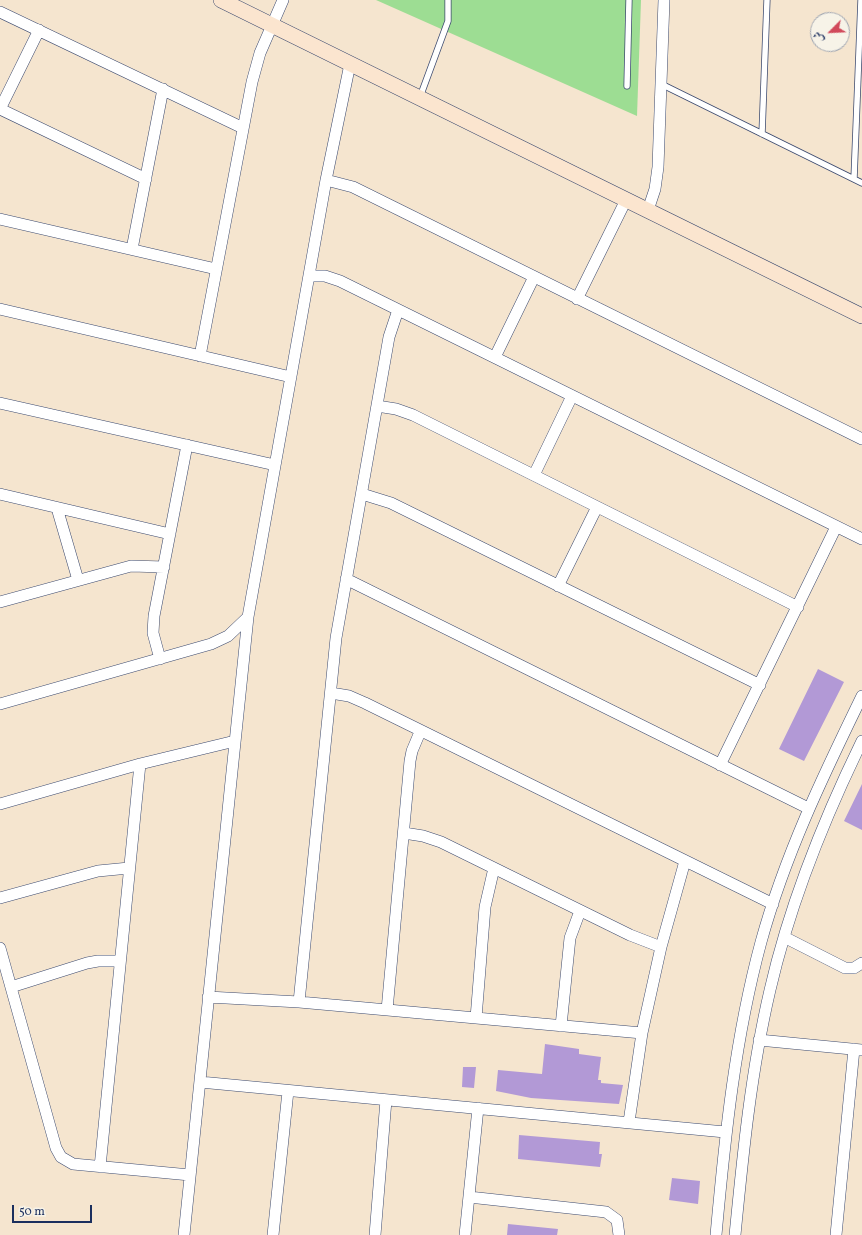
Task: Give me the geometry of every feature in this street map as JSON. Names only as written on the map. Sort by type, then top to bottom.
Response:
[{"type":"street","points":[[221,0],[862,316]]},
{"type":"street","points":[[200,356],[256,67],[283,0]]},
{"type":"street","points":[[648,210],[655,189],[658,167],[664,0]]},
{"type":"street","points":[[0,12],[243,128]]},
{"type":"street","points":[[39,30],[0,109],[146,179]]},
{"type":"street","points":[[184,1235],[248,617],[326,180],[350,64]]},
{"type":"street","points":[[132,249],[163,89]]},
{"type":"street","points":[[326,180],[353,187],[862,439]]},
{"type":"street","points":[[577,299],[626,200]]},
{"type":"street","points":[[0,219],[216,269]]},
{"type":"street","points":[[309,276],[333,278],[862,539]]},
{"type":"street","points":[[495,357],[534,277]]},
{"type":"street","points":[[0,309],[291,377]]},
{"type":"street","points":[[299,1002],[336,638],[389,337],[398,310]]},
{"type":"street","points":[[534,475],[572,396]]},
{"type":"street","points":[[0,403],[275,465]]},
{"type":"street","points":[[377,406],[396,409],[413,415],[798,606]]},
{"type":"street","points":[[160,659],[154,642],[153,624],[187,445]]},
{"type":"street","points":[[0,494],[170,534]]},
{"type":"street","points":[[362,494],[391,503],[760,685]]},
{"type":"street","points":[[558,586],[597,507]]},
{"type":"street","points":[[57,508],[78,580]]},
{"type":"street","points":[[720,765],[836,527]]},
{"type":"street","points":[[0,602],[131,566],[164,567]]},
{"type":"street","points":[[346,579],[808,808]]},
{"type":"street","points":[[0,704],[220,641],[236,631],[248,617]]},
{"type":"street","points":[[331,693],[357,699],[420,732],[773,904]]},
{"type":"street","points":[[716,1235],[725,1132],[736,1059],[751,984],[773,904],[808,808],[862,696]]},
{"type":"street","points":[[387,1010],[410,761],[412,751],[420,732]]},
{"type":"street","points":[[0,804],[140,764],[235,741]]},
{"type":"street","points":[[735,1235],[745,1134],[759,1040],[770,990],[798,892],[822,827],[862,741]]},
{"type":"street","points":[[100,1167],[140,764]]},
{"type":"street","points":[[404,833],[437,840],[630,935],[661,947]]},
{"type":"street","points":[[629,1122],[642,1033],[661,947],[685,861]]},
{"type":"street","points":[[0,898],[98,871],[130,868]]},
{"type":"street","points":[[476,1018],[483,921],[487,894],[494,868]]},
{"type":"street","points":[[561,1026],[570,938],[580,911]]},
{"type":"street","points":[[784,937],[845,968],[854,968],[862,963]]},
{"type":"street","points":[[0,948],[58,1153],[64,1160],[73,1164],[190,1175]]},
{"type":"street","points":[[11,987],[87,963],[98,961],[120,961]]},
{"type":"street","points":[[751,984],[770,990]]},
{"type":"street","points":[[208,997],[299,1002],[642,1033]]},
{"type":"street","points":[[759,1040],[858,1050],[836,1235]]},
{"type":"street","points":[[200,1082],[725,1132]]},
{"type":"street","points":[[273,1235],[288,1090]]},
{"type":"street","points":[[375,1235],[386,1100]]},
{"type":"street","points":[[465,1235],[478,1108]]},
{"type":"street","points":[[469,1197],[606,1212],[617,1220],[619,1235]]},
{"type":"lane","points":[[420,98],[446,26],[449,15],[448,0]]},
{"type":"lane","points":[[627,86],[629,0]]},
{"type":"lane","points":[[762,134],[767,0]]},
{"type":"lane","points":[[854,179],[860,59],[861,0]]},
{"type":"lane","points":[[661,84],[862,183]]},
{"type":"green space","points":[[376,0],[641,0],[637,116]]},
{"type":"building","points":[[818,669],[844,682],[804,761],[779,749]]},
{"type":"building","points":[[862,784],[862,830],[844,821]]},
{"type":"building","points":[[545,1044],[579,1049],[579,1054],[601,1057],[598,1080],[601,1080],[601,1083],[623,1085],[619,1104],[531,1098],[496,1091],[498,1070],[542,1074]]},
{"type":"building","points":[[463,1067],[476,1067],[474,1088],[462,1087]]},
{"type":"building","points":[[519,1135],[600,1142],[599,1154],[602,1154],[600,1167],[518,1159]]},
{"type":"building","points":[[672,1178],[700,1181],[698,1204],[669,1200]]},
{"type":"building","points":[[508,1224],[558,1229],[557,1235],[507,1235]]}]
